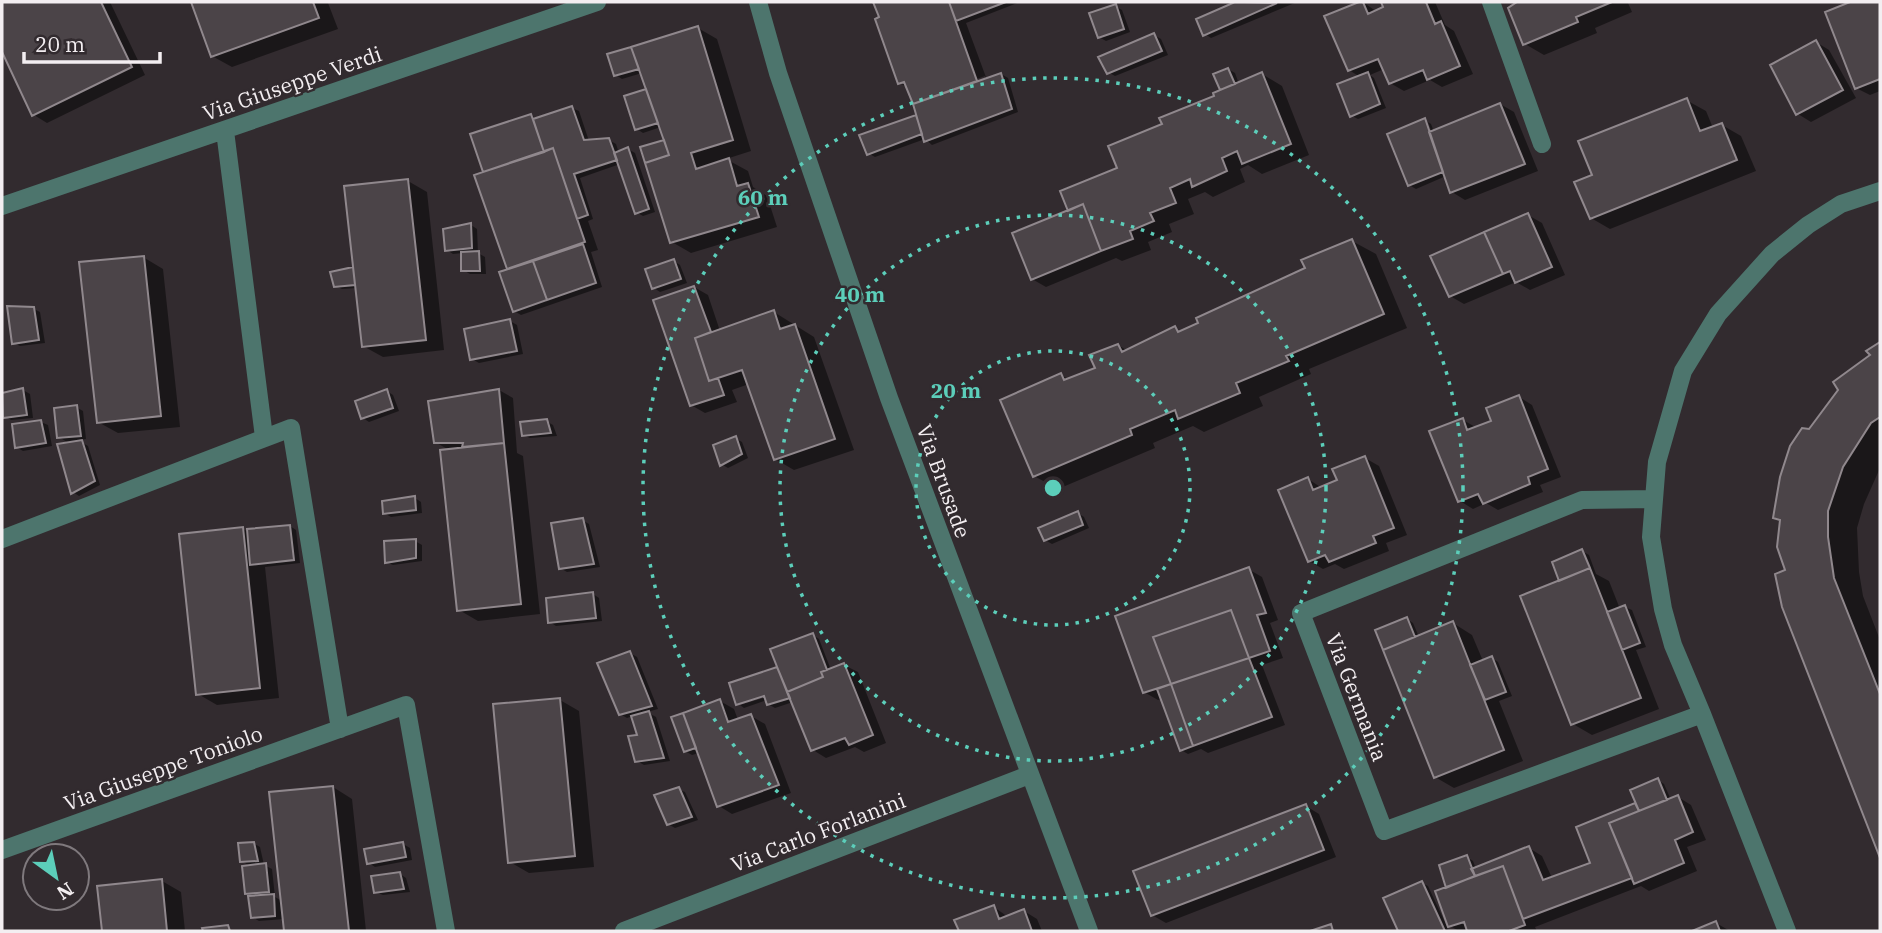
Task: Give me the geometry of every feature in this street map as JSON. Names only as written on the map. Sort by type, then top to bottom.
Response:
[{"type":"street","name":"Via Giuseppe Verdi","points":[[2,206],[597,2]]},
{"type":"street","name":"Via Brusade","points":[[758,2],[778,73],[885,385],[1089,931]]},
{"type":"street","points":[[1491,2],[1542,144]]},
{"type":"street","points":[[225,131],[264,438]]},
{"type":"street","points":[[1787,931],[1673,645],[1662,610],[1651,537],[1657,462],[1683,371],[1718,314],[1772,254],[1808,225],[1841,204],[1880,191]]},
{"type":"street","points":[[2,539],[291,428],[340,729]]},
{"type":"street","name":"Via Germania","points":[[1654,499],[1582,500],[1301,613],[1384,831],[1702,714]]},
{"type":"street","name":"Via Giuseppe Toniolo","points":[[2,850],[406,705],[446,931]]},
{"type":"street","name":"Via Carlo Forlanini","points":[[624,931],[1029,775]]},
{"type":"building","points":[[2,2],[101,2],[132,67],[32,116],[2,52]]},
{"type":"building","points":[[191,2],[313,2],[319,18],[211,57]]},
{"type":"building","points":[[873,2],[949,2],[977,81],[913,104],[904,82],[898,84],[875,19],[879,17]]},
{"type":"building","points":[[949,2],[1006,2],[956,21]]},
{"type":"building","points":[[1235,2],[1277,3],[1203,36],[1196,19]]},
{"type":"building","points":[[1363,2],[1368,14],[1383,7],[1381,2],[1426,2],[1435,24],[1441,21],[1460,66],[1427,80],[1423,70],[1389,84],[1378,59],[1348,71],[1324,16]]},
{"type":"building","points":[[1517,2],[1612,2],[1576,17],[1578,22],[1523,45],[1508,8]]},
{"type":"building","points":[[1850,2],[1880,2],[1880,79],[1855,89],[1825,12]]},
{"type":"building","points":[[1116,4],[1124,29],[1098,38],[1089,13]]},
{"type":"building","points":[[698,26],[733,140],[691,153],[696,169],[729,158],[737,186],[748,183],[759,217],[670,243],[645,163],[669,155],[631,47]]},
{"type":"building","points":[[1154,33],[1162,51],[1107,74],[1098,57]]},
{"type":"building","points":[[1816,40],[1843,90],[1796,115],[1770,65]]},
{"type":"building","points":[[631,47],[639,69],[614,76],[607,54]]},
{"type":"building","points":[[1228,68],[1235,84],[1220,90],[1213,74]]},
{"type":"building","points":[[1262,72],[1291,144],[1242,164],[1237,151],[1222,158],[1227,171],[1192,187],[1190,179],[1170,188],[1176,203],[1150,213],[1154,221],[1130,231],[1133,239],[1101,251],[1083,204],[1068,211],[1060,191],[1117,168],[1108,146],[1162,124],[1159,118],[1214,96],[1213,93]]},
{"type":"building","points":[[1368,72],[1380,104],[1350,117],[1337,84]]},
{"type":"building","points":[[1001,73],[1012,109],[924,142],[913,104]]},
{"type":"building","points":[[646,89],[658,123],[635,130],[624,96]]},
{"type":"building","points":[[1687,98],[1700,131],[1722,123],[1737,160],[1590,219],[1574,182],[1592,175],[1578,141]]},
{"type":"building","points":[[1500,103],[1525,164],[1450,193],[1429,132]]},
{"type":"building","points":[[572,106],[584,140],[609,138],[617,160],[574,174],[588,215],[577,219],[553,148],[544,152],[533,119]]},
{"type":"building","points":[[531,114],[544,152],[483,172],[470,134]]},
{"type":"building","points":[[916,115],[922,134],[867,155],[859,135]]},
{"type":"building","points":[[1425,118],[1443,172],[1408,186],[1387,134]]},
{"type":"building","points":[[664,140],[669,155],[645,163],[640,147]]},
{"type":"building","points":[[628,147],[649,209],[635,214],[614,153]]},
{"type":"building","points":[[553,148],[585,242],[507,269],[474,175]]},
{"type":"building","points":[[408,179],[426,340],[362,347],[344,186]]},
{"type":"building","points":[[1083,204],[1101,251],[1031,280],[1012,233]]},
{"type":"building","points":[[1528,213],[1552,267],[1515,283],[1510,271],[1503,274],[1484,232]]},
{"type":"building","points":[[471,223],[472,248],[445,251],[443,229]]},
{"type":"building","points":[[1484,232],[1503,274],[1449,297],[1430,256]]},
{"type":"building","points":[[1352,239],[1384,314],[1286,356],[1289,361],[1236,383],[1240,393],[1178,419],[1175,410],[1130,429],[1132,435],[1033,477],[1000,400],[1061,373],[1064,380],[1095,368],[1089,355],[1118,344],[1122,352],[1175,326],[1178,332],[1198,323],[1196,318],[1305,268],[1301,260]]},
{"type":"building","points":[[583,244],[596,283],[547,300],[533,261]]},
{"type":"building","points":[[479,251],[480,271],[461,271],[461,252]]},
{"type":"building","points":[[144,256],[161,416],[97,423],[79,262]]},
{"type":"building","points":[[674,259],[681,279],[652,289],[645,269]]},
{"type":"building","points":[[533,261],[547,300],[513,312],[499,272]]},
{"type":"building","points":[[353,267],[355,285],[334,287],[330,272]]},
{"type":"building","points":[[694,286],[711,332],[695,338],[709,381],[718,378],[724,395],[690,406],[653,300]]},
{"type":"building","points":[[7,306],[34,307],[39,340],[12,344]]},
{"type":"building","points":[[774,310],[780,329],[795,324],[835,439],[774,460],[742,370],[709,381],[695,338]]},
{"type":"building","points":[[510,319],[517,351],[470,360],[464,329]]},
{"type":"building","points":[[1880,342],[1880,417],[1871,423],[1843,467],[1828,511],[1828,537],[1834,578],[1880,694],[1880,858],[1782,607],[1775,574],[1785,570],[1777,547],[1780,520],[1773,518],[1780,477],[1790,446],[1802,428],[1809,429],[1838,390],[1833,382],[1870,355],[1866,351]]},
{"type":"building","points":[[23,388],[27,415],[3,418],[2,393]]},
{"type":"building","points":[[387,389],[393,408],[361,419],[355,401]]},
{"type":"building","points":[[499,389],[504,443],[462,447],[463,443],[434,443],[428,401]]},
{"type":"building","points":[[1519,395],[1548,469],[1528,477],[1530,484],[1483,504],[1478,494],[1458,502],[1429,431],[1463,418],[1467,430],[1491,421],[1486,408]]},
{"type":"building","points":[[77,405],[81,436],[57,438],[54,408]]},
{"type":"building","points":[[547,419],[551,433],[522,436],[520,422]]},
{"type":"building","points":[[41,420],[46,443],[15,448],[12,424]]},
{"type":"building","points":[[736,436],[742,454],[720,466],[713,445]]},
{"type":"building","points":[[82,440],[95,481],[71,494],[57,444]]},
{"type":"building","points":[[504,443],[521,604],[457,611],[440,450]]},
{"type":"building","points":[[1365,456],[1394,528],[1373,536],[1376,543],[1329,562],[1325,555],[1308,562],[1278,490],[1308,477],[1313,490],[1337,480],[1332,469]]},
{"type":"building","points":[[415,496],[416,510],[383,514],[382,501]]},
{"type":"building","points":[[1078,511],[1083,525],[1044,541],[1038,528]]},
{"type":"building","points":[[583,518],[594,564],[559,569],[551,523]]},
{"type":"building","points":[[290,525],[294,560],[250,565],[247,529]]},
{"type":"building","points":[[243,527],[260,688],[196,695],[179,534]]},
{"type":"building","points":[[416,539],[416,558],[385,563],[384,541]]},
{"type":"building","points":[[1582,549],[1590,568],[1559,581],[1552,562]]},
{"type":"building","points":[[1249,567],[1266,613],[1257,615],[1270,651],[1249,658],[1231,610],[1153,637],[1171,684],[1143,693],[1115,616]]},
{"type":"building","points":[[1590,568],[1641,698],[1571,725],[1520,596]]},
{"type":"building","points":[[593,592],[596,618],[548,623],[546,598]]},
{"type":"building","points":[[1625,605],[1640,643],[1622,650],[1607,612]]},
{"type":"building","points":[[1231,610],[1249,658],[1171,684],[1153,637]]},
{"type":"building","points":[[1407,617],[1415,637],[1383,650],[1375,630]]},
{"type":"building","points":[[1453,621],[1504,750],[1434,778],[1383,650]]},
{"type":"building","points":[[813,633],[827,670],[821,672],[823,677],[787,692],[770,649]]},
{"type":"building","points":[[630,651],[652,706],[619,715],[597,663]]},
{"type":"building","points":[[1492,656],[1506,692],[1485,700],[1470,665]]},
{"type":"building","points":[[1249,658],[1272,717],[1193,746],[1171,684]]},
{"type":"building","points":[[844,663],[873,735],[849,745],[845,738],[811,751],[787,692],[823,677],[821,672]]},
{"type":"building","points":[[777,667],[790,698],[767,705],[764,696],[736,705],[729,683]]},
{"type":"building","points":[[1171,684],[1193,746],[1180,751],[1157,689]]},
{"type":"building","points":[[560,698],[575,856],[508,863],[493,704]]},
{"type":"building","points":[[720,699],[728,722],[751,714],[779,785],[717,807],[683,713]]},
{"type":"building","points":[[649,711],[664,758],[635,762],[628,736],[637,735],[631,716]]},
{"type":"building","points":[[683,713],[696,748],[684,752],[671,717]]},
{"type":"building","points":[[1658,778],[1667,800],[1639,811],[1630,790]]},
{"type":"building","points":[[333,786],[349,931],[284,931],[269,792]]},
{"type":"building","points":[[679,787],[692,817],[667,825],[654,795]]},
{"type":"building","points":[[1678,795],[1693,832],[1675,840],[1684,863],[1634,884],[1609,823]]},
{"type":"building","points":[[1635,803],[1639,811],[1609,823],[1632,878],[1523,919],[1503,866],[1475,876],[1471,869],[1529,846],[1543,880],[1590,863],[1576,827]]},
{"type":"building","points":[[1306,804],[1324,850],[1151,916],[1133,871]]},
{"type":"building","points":[[254,842],[258,861],[240,862],[238,843]]},
{"type":"building","points":[[403,842],[406,857],[367,864],[364,849]]},
{"type":"building","points":[[1467,855],[1475,876],[1446,888],[1439,865]]},
{"type":"building","points":[[266,863],[269,892],[245,894],[242,866]]},
{"type":"building","points":[[1503,866],[1525,925],[1509,931],[1467,931],[1464,922],[1448,927],[1435,891]]},
{"type":"building","points":[[400,872],[404,889],[374,893],[371,876]]},
{"type":"building","points":[[162,879],[167,931],[102,931],[97,886]]},
{"type":"building","points":[[1422,881],[1445,931],[1398,931],[1383,898]]},
{"type":"building","points":[[274,894],[275,916],[251,918],[248,896]]},
{"type":"building","points":[[994,905],[999,919],[1024,909],[1032,931],[959,931],[954,920]]},
{"type":"building","points":[[1716,921],[1720,931],[1692,931]]},
{"type":"building","points":[[1331,924],[1333,931],[1310,931]]},
{"type":"building","points":[[228,925],[230,931],[203,931],[202,928]]}]
